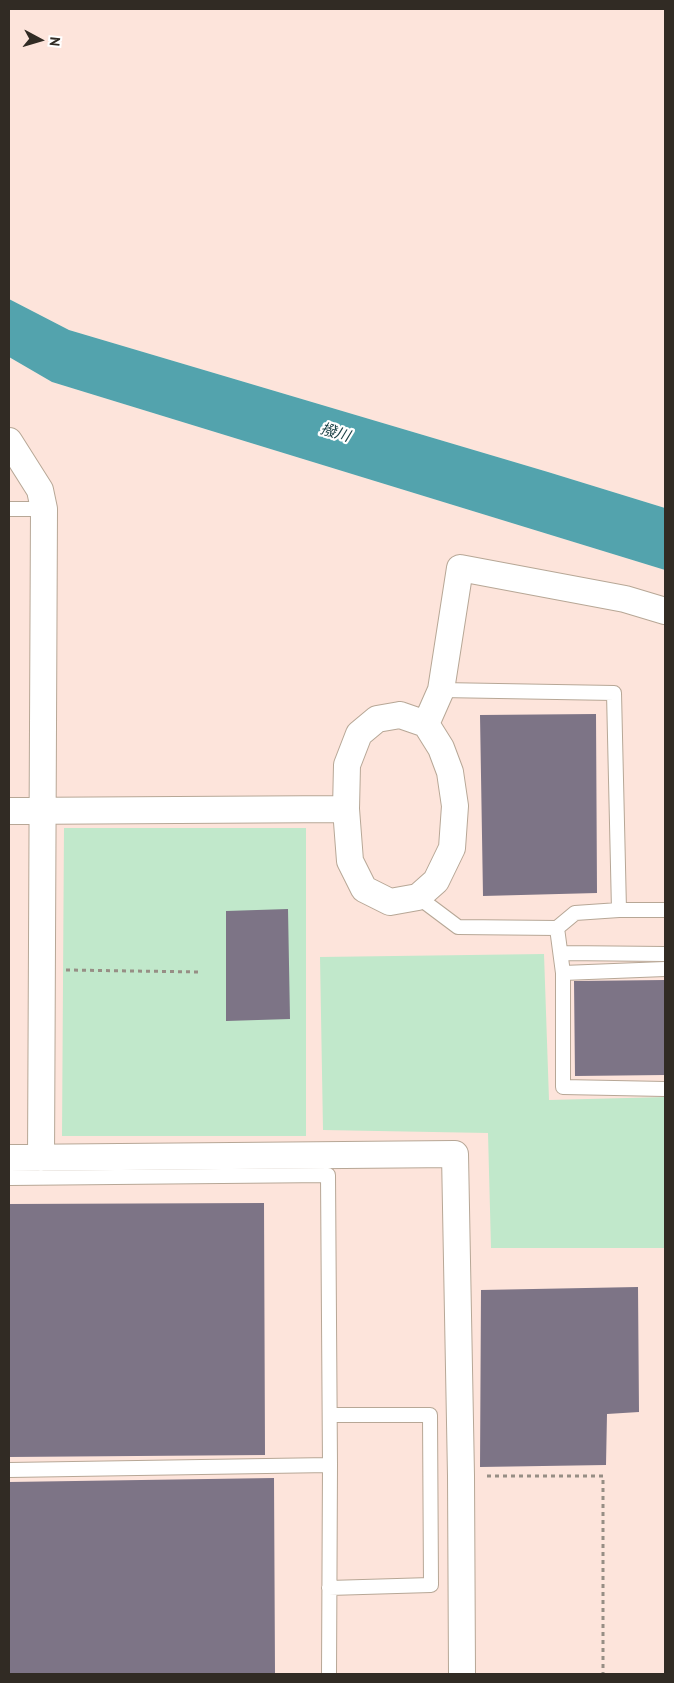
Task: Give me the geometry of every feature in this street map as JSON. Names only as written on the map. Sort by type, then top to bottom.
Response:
[{"type":"street","points":[[9,441],[40,490],[44,509],[41,1158]]},
{"type":"street","points":[[426,724],[441,690],[460,568],[625,599],[665,610]]},
{"type":"street","points":[[400,715],[426,724],[441,748],[450,772],[455,806],[452,848],[436,881],[418,898],[390,902],[364,889],[350,861],[346,809],[348,765],[358,734],[377,718],[400,715]]},
{"type":"street","points":[[9,811],[346,809]]},
{"type":"street","points":[[9,1158],[455,1154],[461,1476],[462,1674]]},
{"type":"lane","points":[[9,509],[44,509]]},
{"type":"lane","points":[[441,690],[614,693],[619,910]]},
{"type":"lane","points":[[418,898],[458,928],[557,928],[575,913],[619,910],[665,910]]},
{"type":"lane","points":[[557,928],[563,973],[563,1086],[665,1089]]},
{"type":"lane","points":[[561,953],[665,954]]},
{"type":"lane","points":[[563,973],[665,969]]},
{"type":"lane","points":[[9,1178],[328,1175],[330,1415],[329,1674]]},
{"type":"lane","points":[[330,1415],[430,1415],[431,1576],[431,1585],[330,1588]]},
{"type":"lane","points":[[9,1470],[330,1465]]},
{"type":"path","points":[[41,970],[201,972]]},
{"type":"path","points":[[461,1476],[603,1476],[603,1674]]},
{"type":"shaded area","points":[[9,9],[665,9],[665,508],[69,330],[9,299]]},
{"type":"shaded area","points":[[9,357],[52,382],[665,570],[665,1674],[9,1674]]},
{"type":"green space","points":[[64,828],[306,828],[306,1136],[62,1136]]},
{"type":"green space","points":[[544,954],[549,1100],[665,1097],[665,1248],[491,1248],[488,1133],[323,1130],[320,957]]},
{"type":"water","name":"撥川","points":[[9,299],[69,330],[665,508],[665,570],[52,382],[9,357]]},
{"type":"building","points":[[596,714],[597,893],[483,896],[480,715]]},
{"type":"building","points":[[288,909],[290,1019],[226,1021],[226,911]]},
{"type":"building","points":[[665,980],[665,1075],[575,1076],[574,981]]},
{"type":"building","points":[[264,1203],[265,1455],[9,1457],[9,1204]]},
{"type":"building","points":[[638,1287],[639,1412],[607,1414],[606,1465],[480,1467],[481,1290]]},
{"type":"building","points":[[274,1478],[275,1674],[9,1674],[9,1482]]}]
